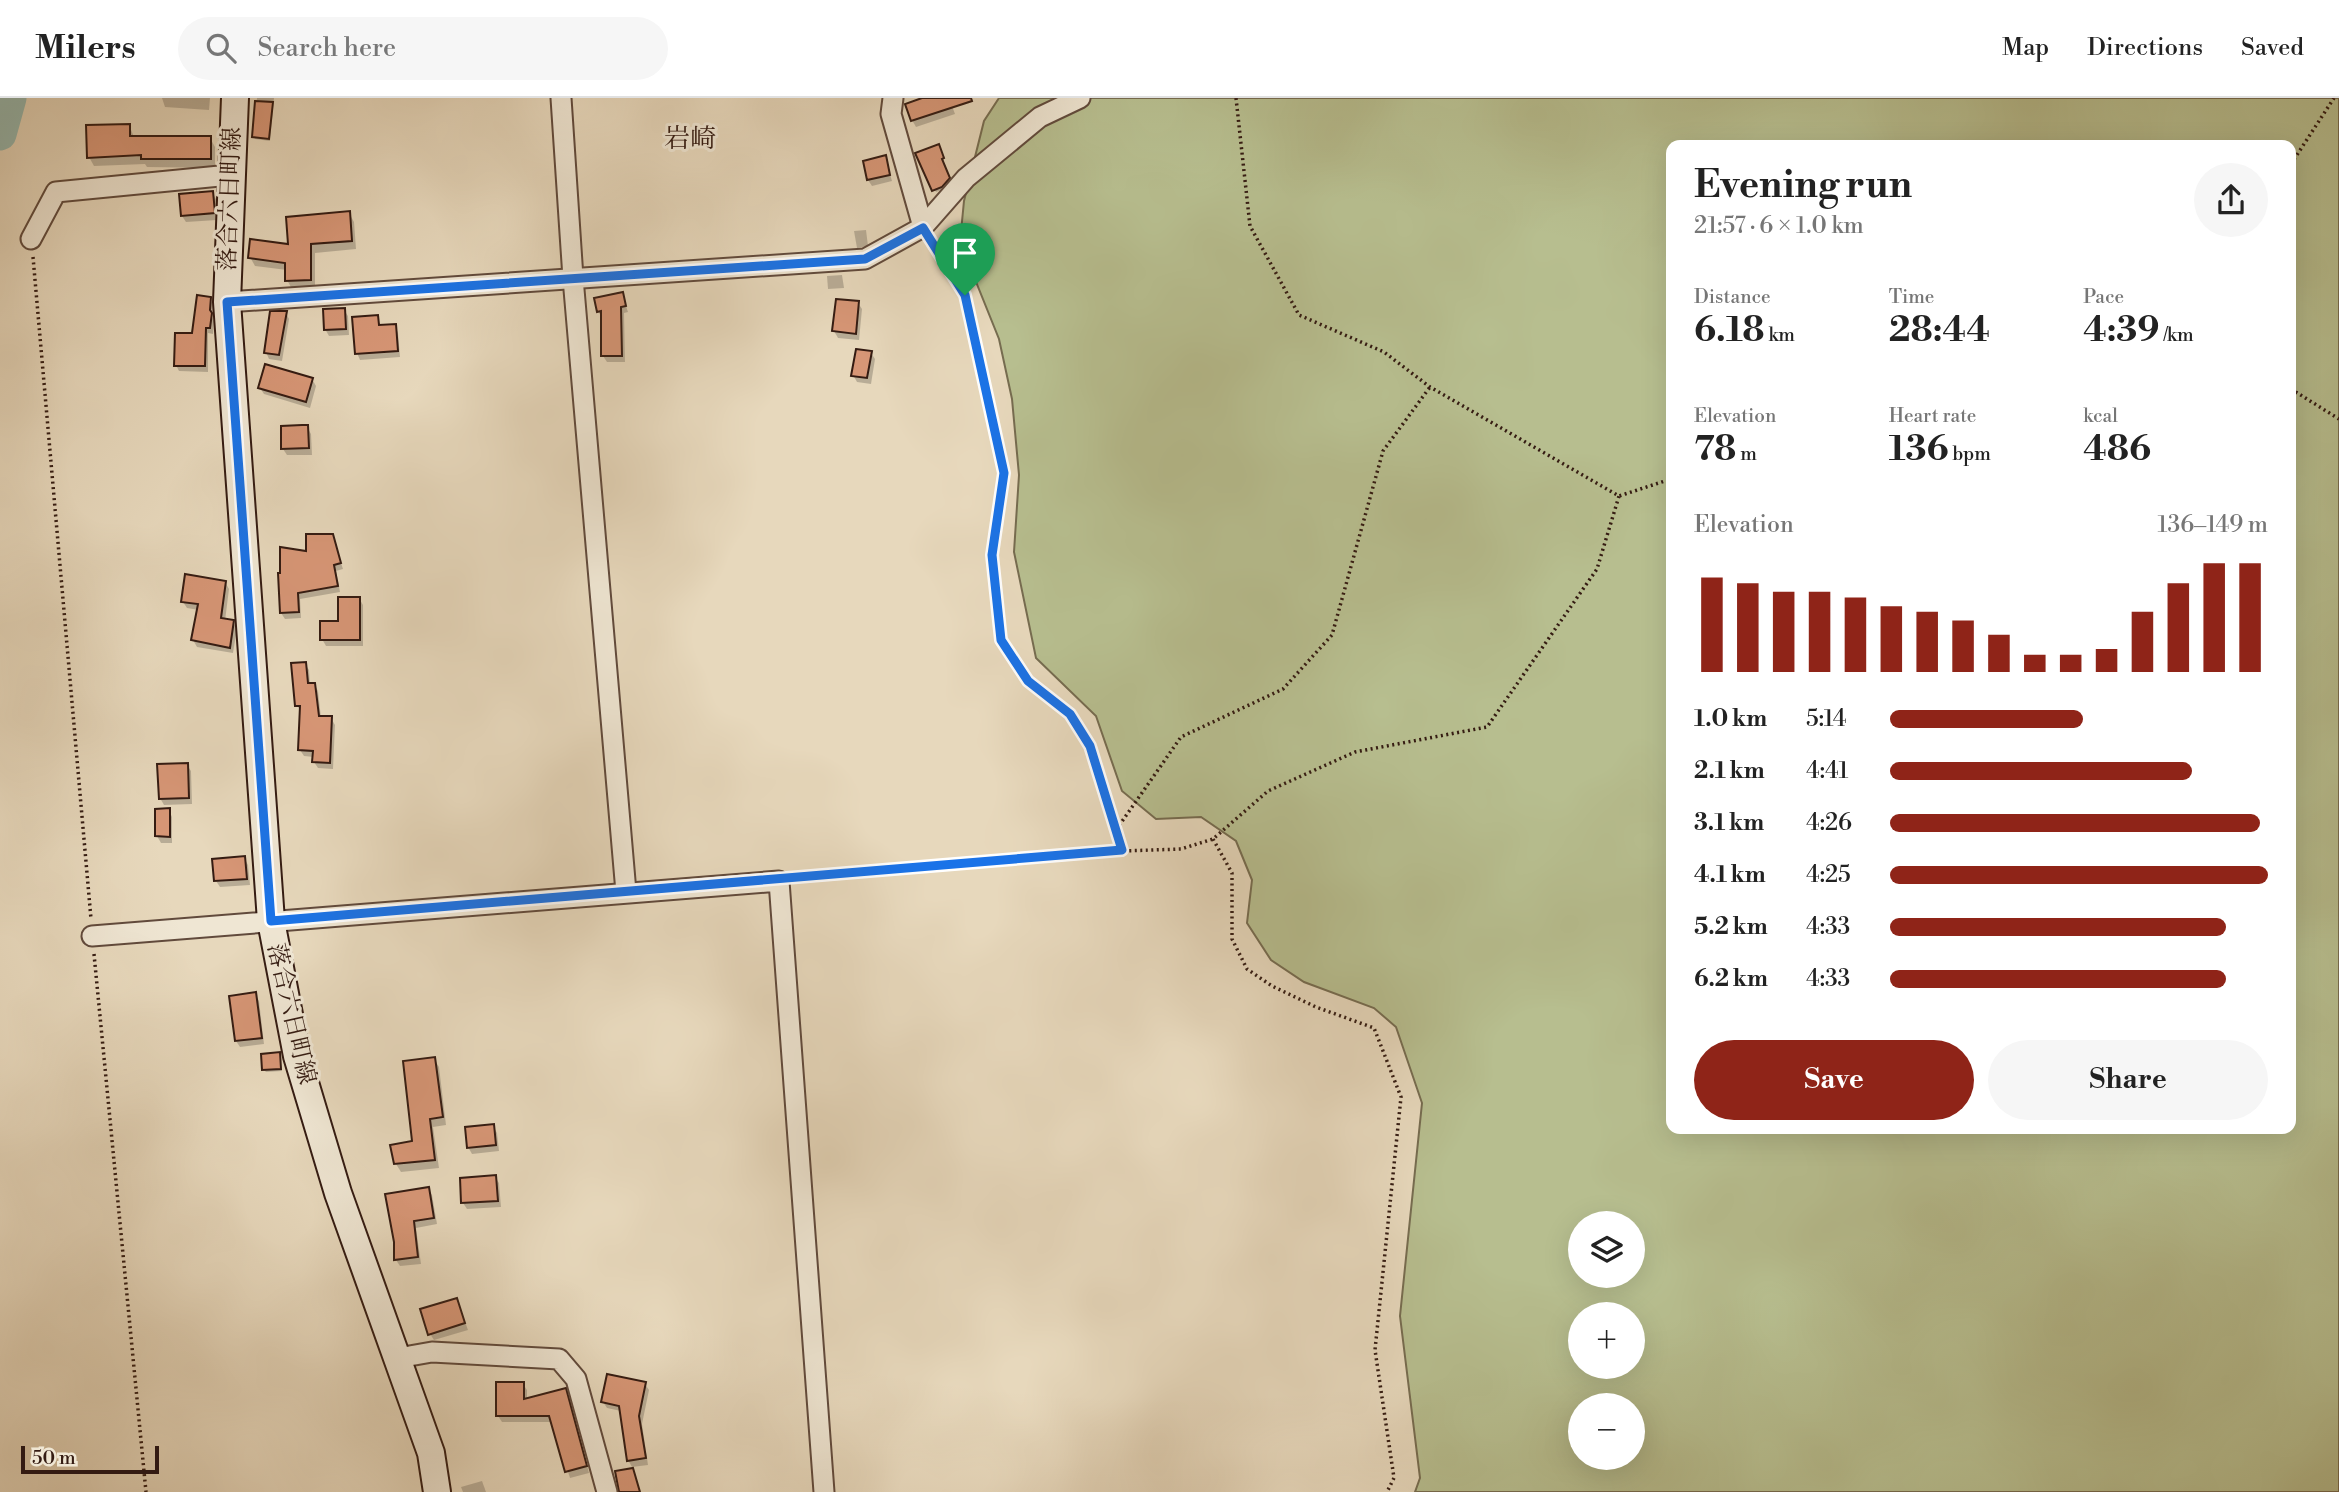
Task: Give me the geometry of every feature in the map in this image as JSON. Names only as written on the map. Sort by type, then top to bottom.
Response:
[{"type":"main road","name":"落合六日町線","points":[[234,98],[227,302],[271,921],[297,1056],[338,1193],[431,1453],[438,1492]]},
{"type":"street","points":[[561,98],[573,278],[626,892]]},
{"type":"street","points":[[893,98],[891,114],[923,228]]},
{"type":"street","points":[[227,302],[865,259],[923,228],[966,178],[1040,117],[1080,98]]},
{"type":"street","points":[[31,239],[56,192],[230,175]]},
{"type":"street","points":[[92,936],[779,881],[824,1492]]},
{"type":"street","points":[[398,1358],[432,1352],[559,1359],[576,1379],[607,1492]]},
{"type":"path","points":[[1236,98],[1251,226],[1299,315],[1384,352],[1430,387],[1619,496],[1666,481]]},
{"type":"path","points":[[2296,156],[2334,98]]},
{"type":"path","points":[[923,228],[965,295],[1004,473],[992,555],[1001,640],[1028,681],[1070,714],[1090,746],[1122,850]]},
{"type":"path","points":[[31,239],[92,936],[146,1492]]},
{"type":"path","points":[[1116,830],[1181,737],[1283,689],[1332,635],[1382,451],[1430,387]]},
{"type":"path","points":[[2296,392],[2339,419]]},
{"type":"path","points":[[779,881],[1122,850],[1181,849],[1213,839],[1269,791],[1355,752],[1486,727],[1597,569],[1619,496]]},
{"type":"path","points":[[1213,839],[1232,873],[1232,939],[1247,969],[1272,986],[1316,1007],[1374,1028],[1401,1097],[1375,1350],[1394,1478],[1387,1492]]},
{"type":"green space","points":[[999,98],[2339,98],[2339,1492],[1415,1492],[1420,1478],[1400,1316],[1422,1103],[1396,1027],[1374,1008],[1304,982],[1271,960],[1247,923],[1252,880],[1236,841],[1201,817],[1156,819],[1122,791],[1096,716],[1036,658],[1014,552],[1019,475],[1012,399],[999,339],[960,242],[964,201],[984,121]]},
{"type":"building","points":[[922,98],[971,98],[972,101],[911,121],[905,104]]},
{"type":"building","points":[[255,101],[273,102],[269,139],[252,137]]},
{"type":"building","points":[[130,124],[130,136],[211,136],[211,159],[141,159],[141,155],[87,158],[86,125]]},
{"type":"building","points":[[939,144],[950,178],[942,187],[932,191],[915,153]]},
{"type":"building","points":[[886,155],[890,175],[867,180],[863,161]]},
{"type":"building","points":[[213,191],[215,213],[181,216],[179,194]]},
{"type":"building","points":[[350,211],[352,241],[311,244],[311,280],[285,281],[285,263],[248,258],[250,239],[288,244],[286,217]]},
{"type":"building","points":[[623,292],[626,306],[621,307],[622,356],[601,356],[601,311],[597,312],[594,298]]},
{"type":"building","points":[[197,295],[211,297],[212,313],[210,328],[206,328],[205,366],[174,366],[175,333],[192,333]]},
{"type":"building","points":[[836,299],[859,301],[856,334],[832,331]]},
{"type":"building","points":[[345,308],[346,329],[324,330],[323,309]]},
{"type":"building","points":[[270,311],[287,311],[279,355],[264,353]]},
{"type":"building","points":[[378,315],[379,325],[396,324],[398,351],[355,354],[352,317]]},
{"type":"building","points":[[856,349],[872,351],[867,378],[851,376]]},
{"type":"building","points":[[265,364],[313,378],[306,402],[258,388]]},
{"type":"building","points":[[308,425],[309,448],[281,449],[281,426]]},
{"type":"building","points":[[306,534],[333,534],[341,563],[334,565],[338,586],[298,593],[299,612],[280,613],[280,547],[306,551]]},
{"type":"building","points":[[185,574],[226,581],[221,618],[234,620],[230,648],[191,640],[198,604],[181,602]]},
{"type":"building","points":[[338,597],[360,597],[360,640],[320,640],[320,621],[338,621]]},
{"type":"building","points":[[306,662],[308,683],[315,683],[319,716],[332,716],[330,763],[312,762],[313,751],[298,750],[300,706],[295,706],[291,663]]},
{"type":"building","points":[[188,763],[189,798],[159,799],[157,764]]},
{"type":"building","points":[[170,808],[170,837],[155,836],[155,809]]},
{"type":"building","points":[[245,856],[247,879],[214,881],[212,859]]},
{"type":"building","points":[[256,992],[262,1038],[235,1041],[229,996]]},
{"type":"building","points":[[280,1052],[281,1069],[262,1070],[261,1054]]},
{"type":"building","points":[[435,1057],[443,1117],[430,1119],[435,1160],[394,1164],[390,1145],[412,1141],[403,1061]]},
{"type":"building","points":[[494,1124],[496,1145],[467,1148],[465,1127]]},
{"type":"building","points":[[496,1175],[498,1201],[461,1203],[460,1178]]},
{"type":"building","points":[[429,1187],[434,1218],[414,1221],[418,1257],[394,1260],[394,1242],[385,1194]]},
{"type":"building","points":[[457,1298],[465,1323],[428,1335],[420,1309]]},
{"type":"building","points":[[607,1374],[646,1382],[639,1416],[646,1458],[627,1461],[619,1406],[601,1402]]},
{"type":"building","points":[[496,1382],[524,1382],[524,1399],[566,1388],[587,1466],[565,1472],[549,1416],[496,1416]]},
{"type":"building","points":[[633,1468],[640,1492],[619,1492],[615,1471]]},
{"type":"waterway","points":[[0,134],[10,98]]},
{"type":"district","name":"岩崎","points":[[690,139]]},
{"type":"route","points":[[923,228],[965,295],[1004,473],[992,555],[1001,640],[1028,681],[1070,714],[1090,746],[1122,850],[779,881],[271,921],[227,302],[865,259],[923,228]]}]
